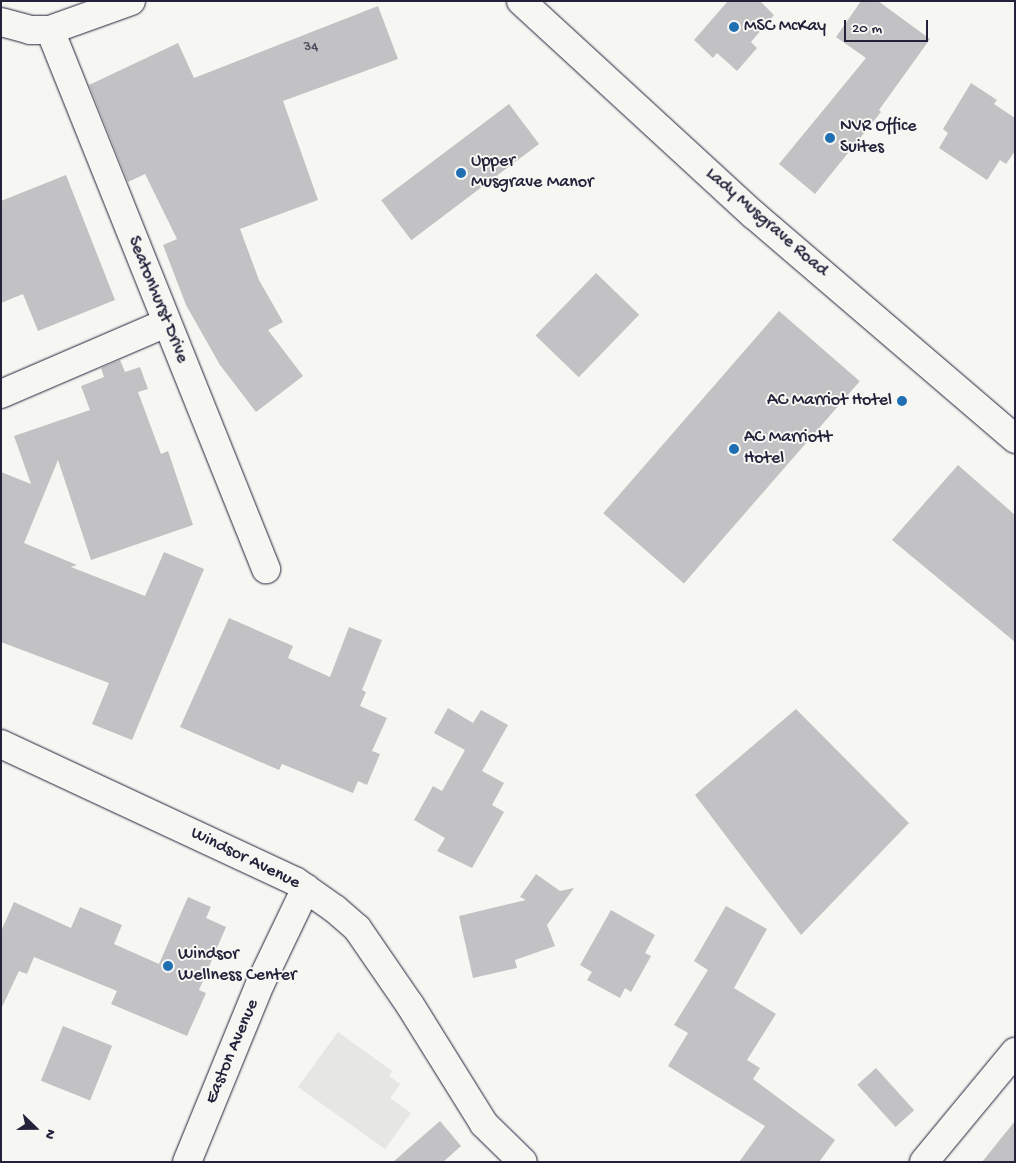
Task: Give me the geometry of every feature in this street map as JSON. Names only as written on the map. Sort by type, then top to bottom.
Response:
[{"type":"street","points":[[1,22],[30,30],[50,30],[131,1]]},
{"type":"street","name":"Lady Musgrave Road","points":[[521,1],[754,215],[1015,439]]},
{"type":"street","name":"Seatonhurst Drive","points":[[50,30],[266,569]]},
{"type":"street","points":[[1,394],[166,323]]},
{"type":"street","name":"Windsor Avenue","points":[[1,744],[271,869],[306,888],[357,928],[410,1005],[484,1124],[523,1162]]},
{"type":"street","name":"Easton Avenue","points":[[187,1162],[261,982],[306,888]]},
{"type":"street","points":[[924,1162],[1015,1052]]},
{"type":"shaded area","points":[[338,1032],[392,1071],[389,1076],[400,1084],[390,1098],[411,1113],[385,1149],[298,1087]]},
{"type":"building","name":"MSC McKay","points":[[728,1],[760,1],[774,15],[751,42],[757,48],[737,71],[717,53],[713,58],[694,40]]},
{"type":"building","points":[[861,1],[878,1],[930,39],[879,110],[881,112],[815,194],[779,164],[866,58],[836,37]]},
{"type":"building","points":[[378,6],[398,59],[283,101],[318,200],[240,229],[259,280],[283,322],[268,330],[303,376],[256,412],[220,365],[186,305],[163,245],[177,239],[145,174],[128,182],[89,85],[178,43],[194,78]]},
{"type":"building","points":[[971,83],[997,100],[994,104],[1015,118],[1015,151],[1006,164],[1000,160],[987,180],[939,148],[948,133],[943,129]]},
{"type":"building","name":"Upper Musgrave Manor","points":[[509,104],[539,144],[411,240],[381,200]]},
{"type":"building","points":[[66,175],[115,300],[38,331],[23,294],[1,303],[1,201]]},
{"type":"building","points":[[596,273],[639,315],[579,377],[536,336]]},
{"type":"building","name":"AC Marriott Hotel","points":[[779,311],[860,381],[684,583],[603,513]]},
{"type":"building","points":[[120,360],[125,372],[140,367],[148,389],[138,392],[161,454],[168,451],[193,525],[91,560],[58,460],[24,543],[77,565],[71,567],[145,596],[164,552],[204,569],[132,740],[92,724],[109,683],[1,642],[1,472],[31,484],[14,436],[90,410],[81,386],[104,377],[101,368]]},
{"type":"building","points":[[958,465],[1015,515],[1015,642],[892,540]]},
{"type":"building","points":[[229,618],[293,646],[288,658],[330,677],[349,627],[382,640],[362,690],[366,692],[360,706],[387,718],[372,751],[380,754],[367,785],[358,781],[353,793],[282,764],[279,770],[180,727]]},
{"type":"building","points":[[448,708],[473,723],[481,710],[508,725],[482,771],[504,783],[492,805],[504,812],[472,868],[437,851],[445,838],[414,820],[433,786],[442,791],[465,750],[434,733]]},
{"type":"building","points":[[796,709],[909,823],[801,935],[695,795]]},
{"type":"building","points":[[536,874],[560,891],[574,888],[547,925],[555,946],[515,960],[517,968],[473,978],[459,916],[526,900],[520,897]]},
{"type":"building","points":[[188,897],[211,907],[206,918],[226,927],[199,990],[206,993],[187,1036],[111,1004],[117,991],[34,957],[27,974],[19,971],[1,1009],[1,931],[14,902],[71,928],[80,907],[122,925],[114,944],[159,964]]},
{"type":"building","points":[[726,906],[767,929],[734,988],[776,1014],[747,1060],[760,1068],[753,1079],[835,1140],[819,1162],[739,1162],[765,1126],[668,1066],[688,1033],[674,1025],[708,970],[694,961]]},
{"type":"building","points":[[611,910],[655,935],[645,953],[651,956],[631,992],[625,988],[620,998],[587,980],[592,972],[580,965]]},
{"type":"building","points":[[63,1026],[112,1046],[90,1101],[41,1081]]},
{"type":"building","points":[[876,1068],[914,1110],[896,1127],[857,1085]]},
{"type":"building","points":[[440,1121],[461,1146],[443,1162],[393,1162]]},
{"type":"building","points":[[1015,1121],[1015,1162],[982,1162]]},
{"type":"place","name":"MSC McKay","points":[[734,27]]},
{"type":"place","name":"NVR Office Suites","points":[[830,138]]},
{"type":"place","name":"Upper Musgrave Manor","points":[[461,173]]},
{"type":"place","name":"AC Marriot Hotel","points":[[902,401]]},
{"type":"place","name":"AC Marriott Hotel","points":[[734,449]]},
{"type":"place","name":"Windsor Wellness Center","points":[[168,966]]}]
